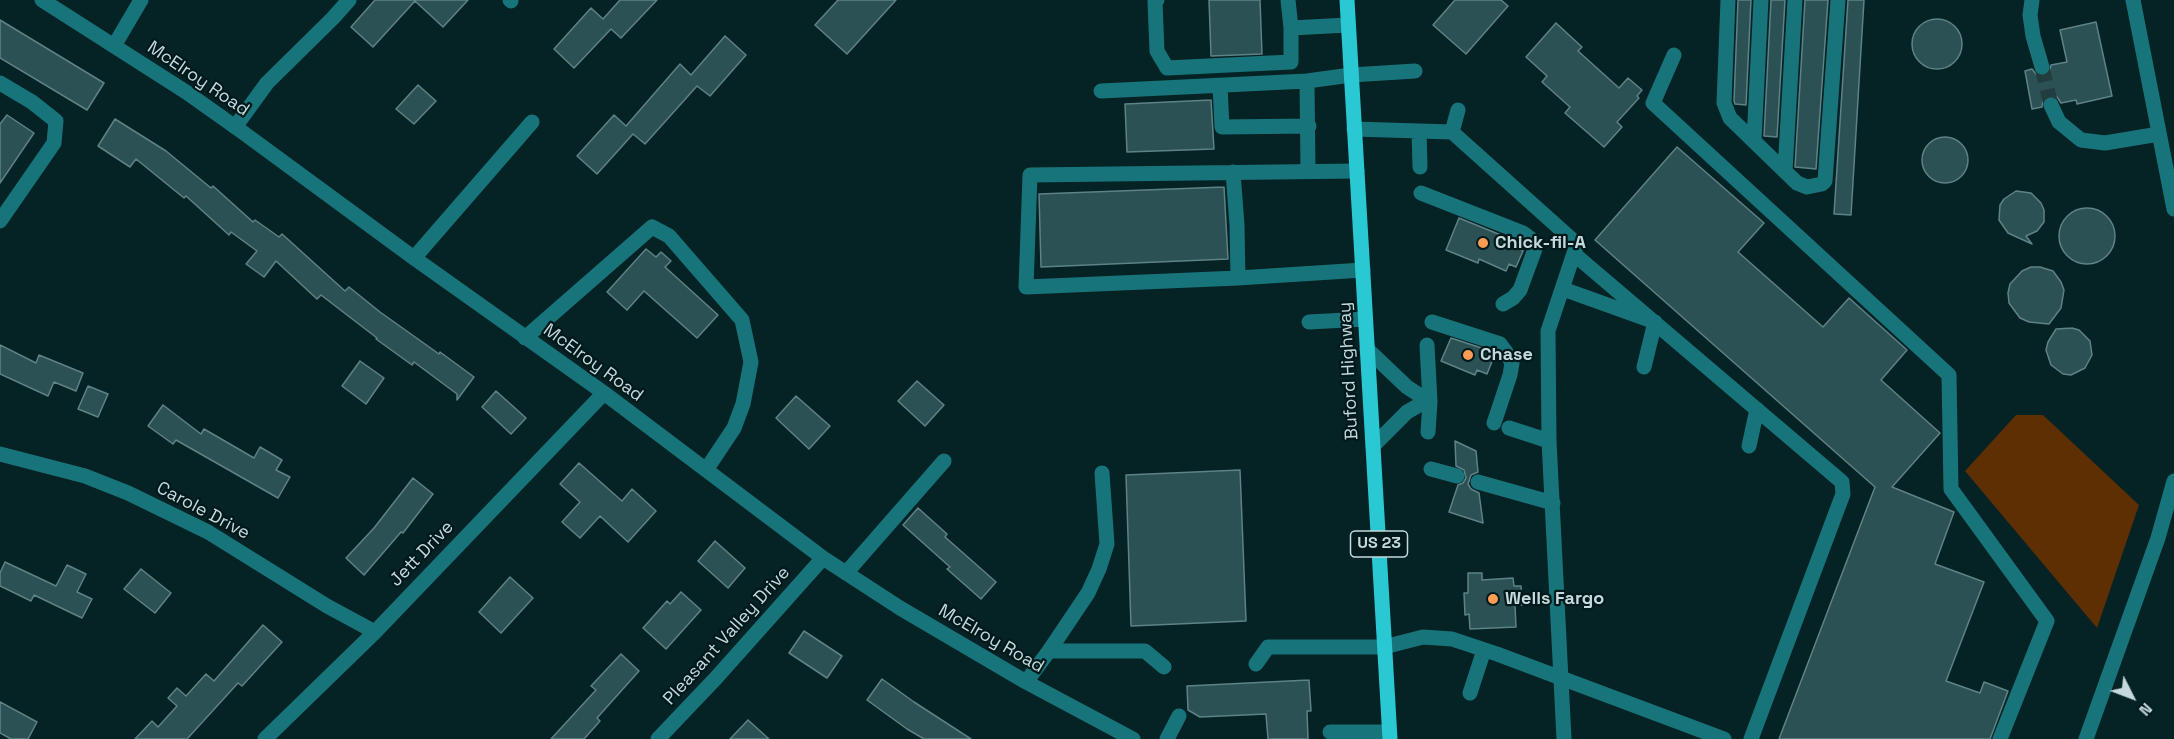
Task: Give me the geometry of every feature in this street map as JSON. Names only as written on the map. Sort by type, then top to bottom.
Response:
[{"type":"main road","name":"Buford Highway","points":[[1347,0],[1389,736]]},
{"type":"street","name":"McElroy Road","points":[[42,0],[186,92],[235,127],[604,393],[823,558],[900,609],[1129,738]]},
{"type":"street","points":[[114,46],[141,0]]},
{"type":"street","points":[[235,127],[267,83],[349,0]]},
{"type":"street","points":[[1157,0],[1155,3],[1157,51],[1167,68],[1291,62],[1288,0]]},
{"type":"street","points":[[1728,0],[1724,103],[1730,118],[1797,183],[1807,187],[1825,182],[1838,0]]},
{"type":"street","points":[[1754,141],[1761,0]]},
{"type":"street","points":[[1785,171],[1795,0]]},
{"type":"street","points":[[2133,0],[2174,209]]},
{"type":"street","points":[[2031,8],[2033,36],[2042,67]]},
{"type":"street","points":[[1291,28],[1348,25]]},
{"type":"street","points":[[1674,55],[1653,103],[1949,375],[1951,489],[2047,621],[2000,739]]},
{"type":"street","points":[[1101,91],[1307,81],[1351,75],[1415,71]]},
{"type":"street","points":[[1307,81],[1308,171]]},
{"type":"street","points":[[0,82],[32,102],[56,121],[54,143],[0,221]]},
{"type":"street","points":[[1220,86],[1222,127],[1309,126]]},
{"type":"street","points":[[2051,105],[2059,122],[2081,140],[2105,143],[2159,134]]},
{"type":"street","points":[[1452,132],[1458,110]]},
{"type":"street","points":[[414,258],[532,122]]},
{"type":"street","points":[[1354,129],[1452,132],[1577,244],[1548,331],[1549,441],[1564,739]]},
{"type":"street","points":[[1419,131],[1420,167]]},
{"type":"street","points":[[1357,171],[1030,175],[1026,287],[1363,270]]},
{"type":"street","points":[[1233,172],[1238,278]]},
{"type":"street","points":[[1421,193],[1523,233],[1531,239],[1535,249],[1520,290],[1503,304]]},
{"type":"street","points":[[525,338],[652,227],[669,236],[742,320],[751,362],[743,404],[734,428],[706,470]]},
{"type":"street","points":[[1574,254],[1842,482],[1844,488],[1751,739]]},
{"type":"street","points":[[1563,289],[1655,322]]},
{"type":"street","points":[[1309,322],[1365,319]]},
{"type":"street","points":[[1432,322],[1500,344],[1506,352],[1512,363],[1510,375],[1494,423]]},
{"type":"street","points":[[1644,367],[1655,322]]},
{"type":"street","points":[[1427,345],[1430,402],[1428,432]]},
{"type":"street","points":[[1367,349],[1407,387],[1430,402]]},
{"type":"street","name":"Jett Drive","points":[[265,739],[375,632],[604,393]]},
{"type":"street","points":[[1373,446],[1407,412],[1430,402]]},
{"type":"street","points":[[1749,446],[1757,409]]},
{"type":"street","points":[[1509,428],[1549,441]]},
{"type":"street","name":"Carole Drive","points":[[0,454],[84,476],[128,493],[208,532],[327,606],[375,632]]},
{"type":"street","points":[[846,573],[944,461]]},
{"type":"street","points":[[1431,469],[1457,476]]},
{"type":"street","points":[[1026,682],[1088,593],[1099,569],[1107,544],[1102,473]]},
{"type":"street","points":[[2086,739],[2158,538],[2174,481]]},
{"type":"street","points":[[1478,482],[1553,502]]},
{"type":"street","name":"Pleasant Valley Drive","points":[[658,739],[823,558]]},
{"type":"street","points":[[1319,630],[1319,646]]},
{"type":"street","points":[[1256,664],[1268,647],[1384,647],[1423,637],[1452,639],[1724,739]]},
{"type":"street","points":[[1470,693],[1484,650]]},
{"type":"street","points":[[1049,651],[1145,651],[1164,667]]},
{"type":"street","points":[[1167,739],[1179,716]]},
{"type":"street","points":[[1330,732],[1389,736]]},
{"type":"shaded area","points":[[2016,415],[2043,415],[2139,505],[2097,628],[1965,471]]},
{"type":"building","points":[[375,0],[468,0],[443,27],[415,1],[373,47],[351,27]]},
{"type":"building","points":[[620,0],[657,0],[621,38],[611,29],[574,68],[554,49],[591,8],[603,19]]},
{"type":"building","points":[[838,0],[896,0],[847,54],[815,25]]},
{"type":"building","points":[[1209,0],[1260,0],[1262,54],[1211,56]]},
{"type":"building","points":[[1455,0],[1501,0],[1508,6],[1466,54],[1433,25]]},
{"type":"building","points":[[1738,0],[1751,0],[1746,105],[1735,104],[1734,101]]},
{"type":"building","points":[[1771,0],[1785,0],[1777,137],[1764,136]]},
{"type":"building","points":[[1805,0],[1828,0],[1816,169],[1795,167]]},
{"type":"building","points":[[1848,0],[1864,0],[1851,215],[1834,214]]},
{"type":"building","points":[[1932,19],[1942,19],[1955,26],[1962,39],[1962,49],[1955,62],[1942,69],[1932,69],[1923,65],[1916,58],[1912,49],[1912,39],[1916,30],[1923,23]]},
{"type":"building","points":[[0,20],[104,83],[87,110],[0,58]]},
{"type":"building","points":[[2096,22],[2112,96],[2077,104],[2076,100],[2061,103],[2057,97],[2051,95],[2043,99],[2042,107],[2032,109],[2025,71],[2032,69],[2036,74],[2044,76],[2049,73],[2051,65],[2067,62],[2060,30]]},
{"type":"building","points":[[1556,23],[1582,47],[1578,51],[1619,88],[1628,78],[1642,90],[1637,96],[1639,98],[1617,122],[1622,127],[1604,147],[1565,113],[1570,107],[1542,82],[1547,76],[1526,57]]},
{"type":"building","points":[[725,36],[746,55],[710,96],[697,86],[645,144],[633,134],[597,174],[577,156],[614,115],[626,126],[680,64],[691,75]]},
{"type":"building","points":[[418,85],[436,101],[414,124],[396,109]]},
{"type":"building","points":[[1211,100],[1214,149],[1127,152],[1125,104]]},
{"type":"building","points":[[7,115],[34,133],[0,183],[0,124]]},
{"type":"building","points":[[115,119],[166,151],[211,188],[213,186],[253,222],[255,220],[279,237],[282,234],[345,291],[349,287],[380,312],[474,377],[457,400],[457,394],[414,362],[412,365],[321,295],[317,299],[276,261],[264,277],[246,264],[257,251],[231,232],[229,235],[186,196],[184,198],[136,159],[130,167],[98,146]]},
{"type":"building","points":[[1945,137],[1961,144],[1968,160],[1961,176],[1945,183],[1929,176],[1922,160],[1929,144]]},
{"type":"building","points":[[1677,147],[1764,223],[1738,252],[1823,327],[1849,298],[1907,350],[1881,380],[1940,433],[1892,487],[1954,512],[1935,564],[1984,582],[1946,681],[1980,693],[1984,682],[2008,691],[1990,739],[1779,739],[1875,487],[1595,240]]},
{"type":"building","points":[[1224,187],[1228,259],[1041,267],[1039,194]]},
{"type":"building","points":[[2016,191],[2031,193],[2041,203],[2044,210],[2044,222],[2037,231],[2026,236],[2032,244],[2008,233],[1999,220],[2000,205],[2004,199]]},
{"type":"building","points":[[2087,208],[2098,210],[2107,216],[2113,225],[2115,236],[2113,247],[2107,256],[2098,262],[2087,264],[2076,262],[2067,256],[2061,247],[2059,236],[2061,225],[2067,216],[2076,210]]},
{"type":"building","name":"Chick-fil-A","points":[[1459,218],[1518,242],[1515,247],[1523,251],[1516,267],[1509,264],[1506,271],[1479,259],[1478,263],[1446,250]]},
{"type":"building","points":[[646,249],[656,257],[661,252],[671,261],[665,267],[718,315],[697,338],[644,291],[627,310],[607,292]]},
{"type":"building","points":[[2031,267],[2053,271],[2064,290],[2061,308],[2049,324],[2029,322],[2020,318],[2009,303],[2010,284],[2022,271]]},
{"type":"building","points":[[2056,329],[2079,330],[2090,341],[2092,355],[2085,368],[2071,375],[2063,374],[2051,365],[2046,350]]},
{"type":"building","name":"Chase","points":[[1451,338],[1494,352],[1487,374],[1477,370],[1475,375],[1441,361]]},
{"type":"building","points":[[0,345],[36,363],[39,355],[83,373],[76,391],[54,382],[48,396],[0,374]]},
{"type":"building","points":[[360,361],[384,378],[366,404],[342,386]]},
{"type":"building","points":[[917,381],[944,405],[925,426],[898,401]]},
{"type":"building","points":[[88,386],[108,394],[98,417],[78,409]]},
{"type":"building","points":[[496,391],[526,418],[511,434],[482,407]]},
{"type":"building","points":[[796,396],[830,426],[809,449],[776,418]]},
{"type":"building","points":[[163,405],[201,434],[204,429],[254,458],[260,447],[282,460],[276,470],[290,477],[278,498],[176,440],[173,444],[148,426]]},
{"type":"building","points":[[1455,441],[1476,451],[1478,472],[1471,475],[1468,484],[1471,489],[1479,493],[1483,523],[1449,512],[1458,485],[1466,478],[1464,470],[1456,466]]},
{"type":"building","points":[[579,463],[622,501],[632,489],[656,511],[628,542],[600,516],[580,538],[562,522],[580,502],[560,484]]},
{"type":"building","points":[[1240,470],[1246,621],[1131,626],[1126,475]]},
{"type":"building","points":[[413,478],[433,494],[403,533],[401,532],[364,575],[346,558],[374,528]]},
{"type":"building","points":[[918,508],[947,534],[945,537],[996,582],[981,599],[947,569],[950,567],[903,525]]},
{"type":"building","points":[[715,541],[745,568],[728,588],[698,561]]},
{"type":"building","points":[[5,562],[56,586],[67,565],[86,574],[77,592],[92,599],[82,618],[34,595],[31,601],[0,586],[0,573]]},
{"type":"building","points":[[141,569],[171,593],[155,613],[124,589]]},
{"type":"building","name":"Wells Fargo","points":[[1468,573],[1482,573],[1482,580],[1513,578],[1514,586],[1521,586],[1522,605],[1515,605],[1516,627],[1470,629],[1469,614],[1465,615],[1464,593],[1468,593]]},
{"type":"building","points":[[510,577],[533,598],[501,633],[479,612]]},
{"type":"building","points":[[681,592],[701,610],[666,649],[643,628],[667,601],[670,604]]},
{"type":"building","points":[[263,625],[282,642],[242,686],[238,683],[187,739],[135,739],[152,721],[158,727],[177,706],[168,698],[177,688],[186,696],[206,674],[214,681]]},
{"type":"building","points":[[804,631],[842,656],[827,678],[789,653]]},
{"type":"building","points":[[621,654],[639,671],[597,718],[600,721],[584,739],[551,739],[596,690],[591,686]]},
{"type":"building","points":[[882,679],[971,739],[924,739],[907,729],[867,700]]},
{"type":"building","points":[[1309,680],[1311,711],[1307,711],[1308,739],[1268,739],[1266,714],[1200,717],[1188,710],[1187,686]]},
{"type":"building","points":[[0,702],[37,722],[28,739],[11,739],[0,733]]},
{"type":"building","points":[[748,720],[769,739],[730,739]]},
{"type":"tunnel","points":[[2042,67],[2051,105]]},
{"type":"place","name":"Chick-fil-A","points":[[1483,243]]},
{"type":"place","name":"Chase","points":[[1468,355]]},
{"type":"place","name":"Wells Fargo","points":[[1493,599]]}]
